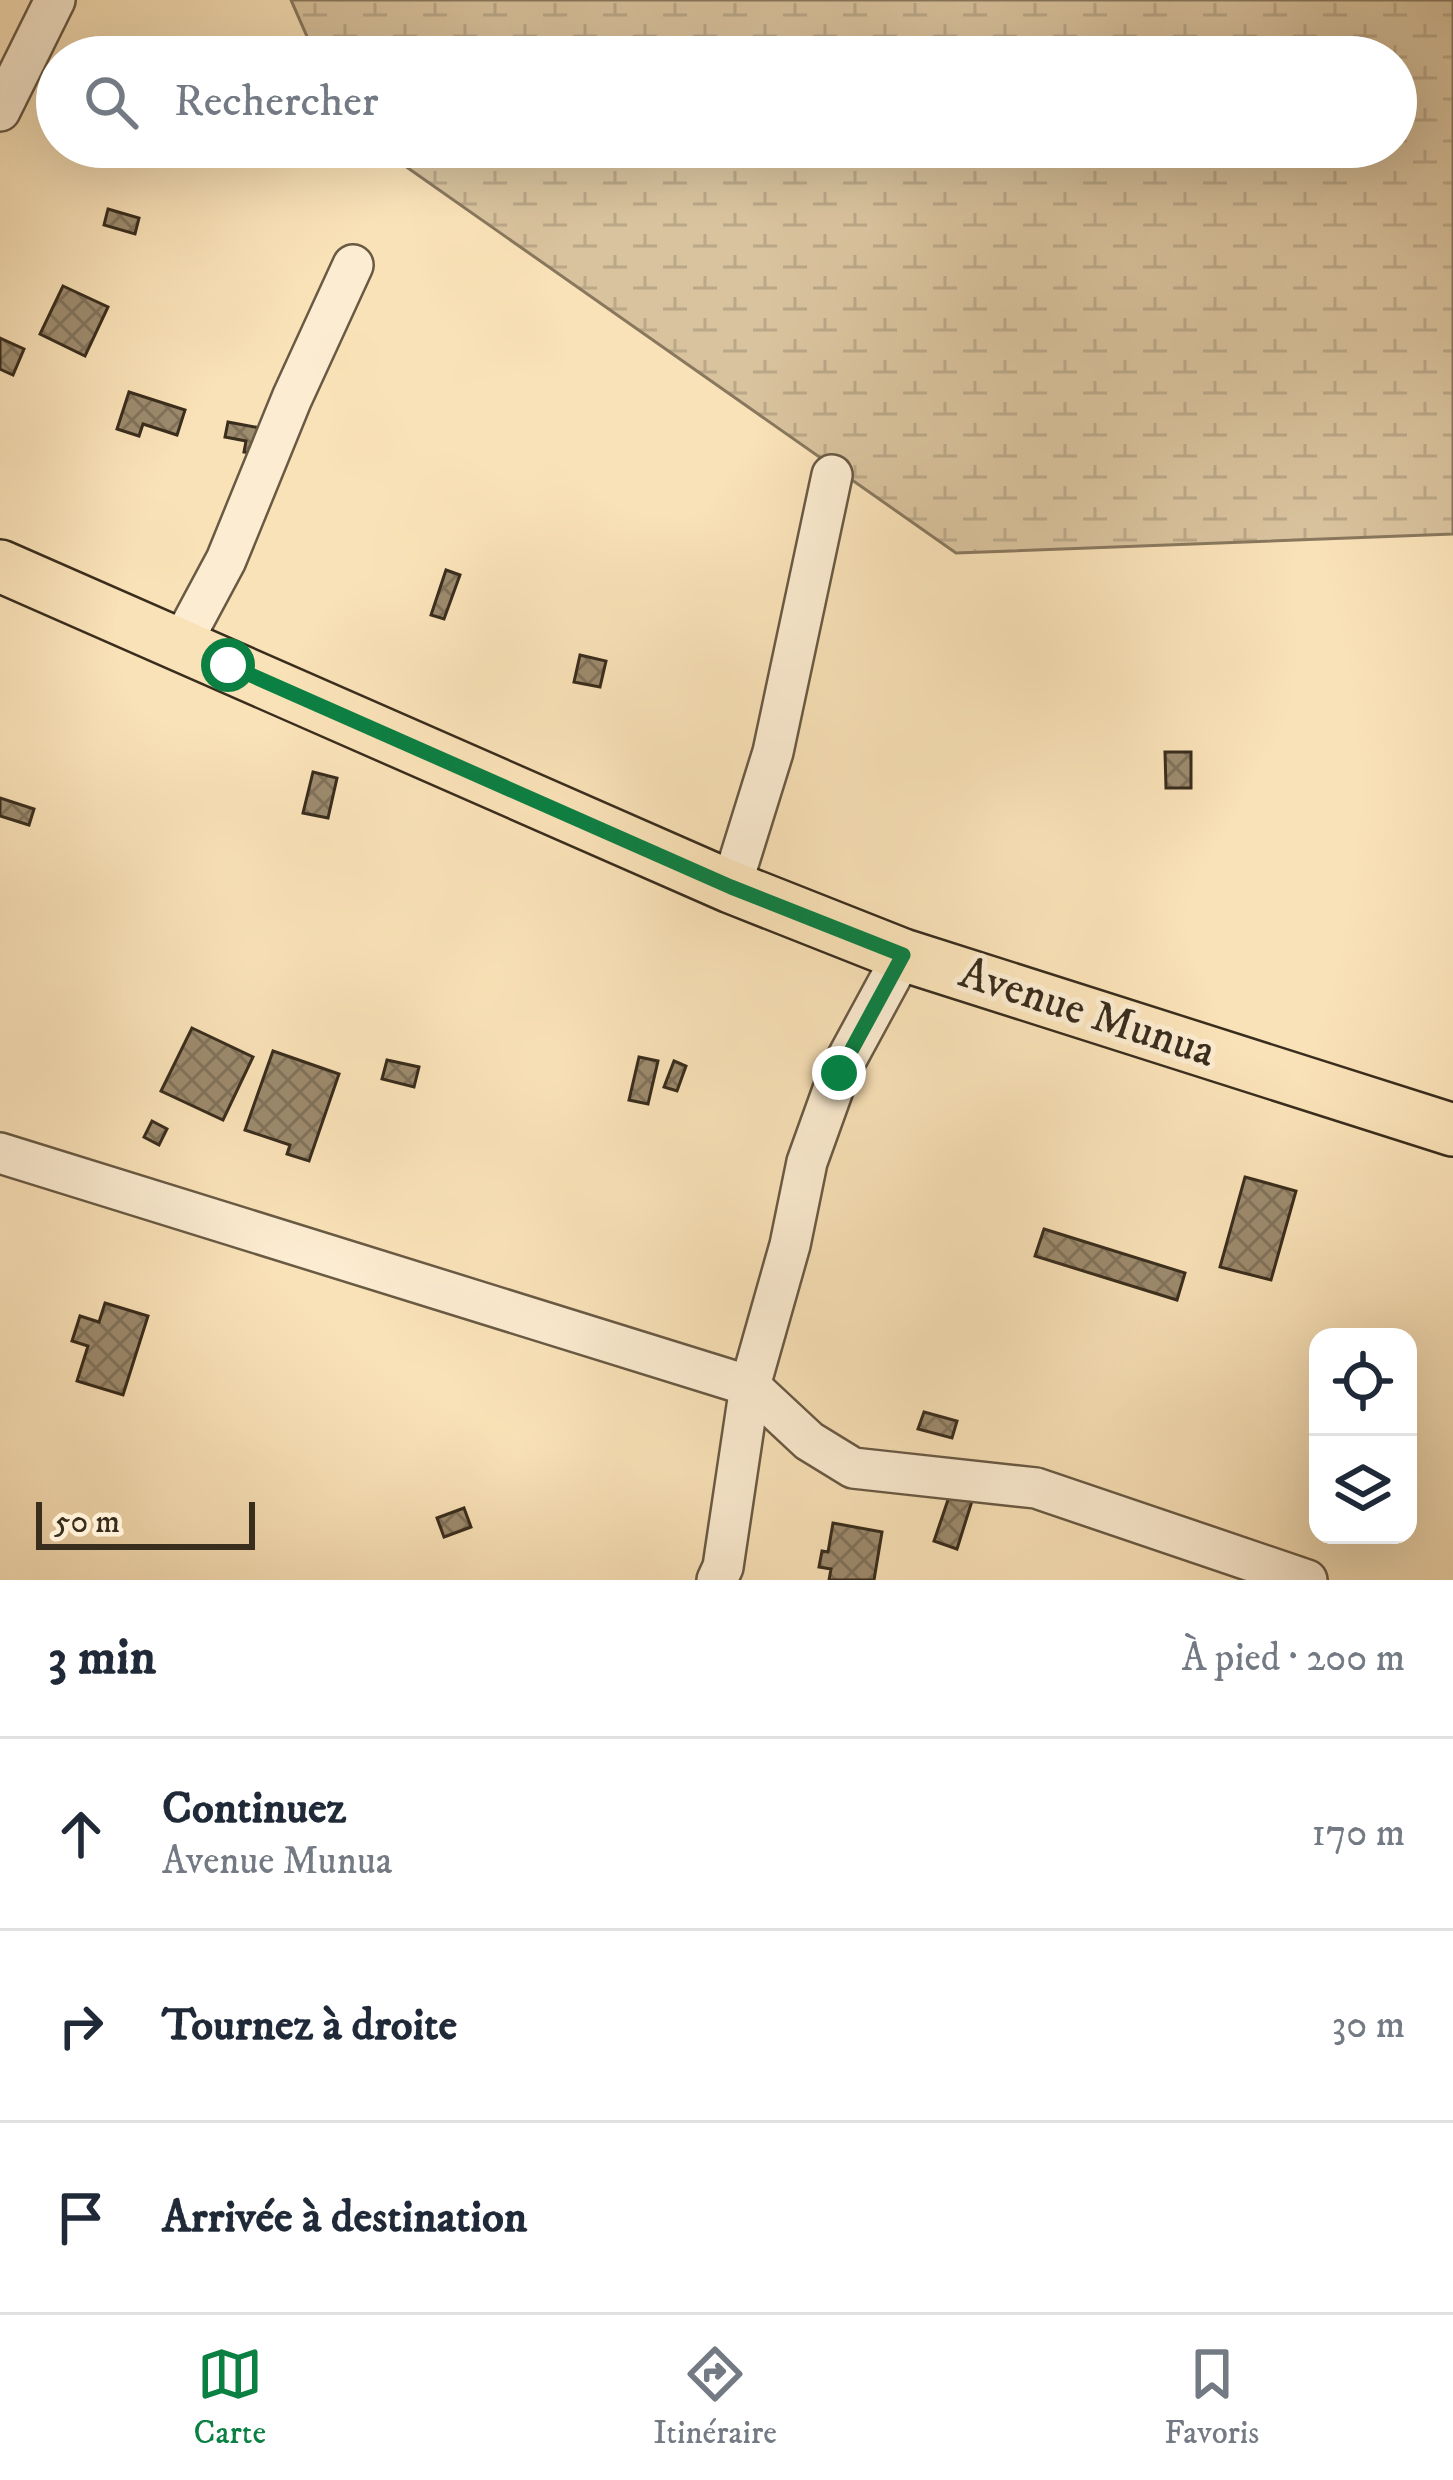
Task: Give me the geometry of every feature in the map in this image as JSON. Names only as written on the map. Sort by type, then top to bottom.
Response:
[{"type":"main road","name":"Avenue Munua","points":[[0,566],[731,887],[903,955],[1453,1130]]},
{"type":"street","points":[[37,36],[55,0]]},
{"type":"street","points":[[0,111],[36,38]]},
{"type":"street","points":[[181,644],[226,560],[353,265]]},
{"type":"street","points":[[731,887],[772,752],[832,475]]},
{"type":"street","points":[[717,1580],[723,1567],[750,1386],[790,1245],[807,1162],[839,1073],[903,955]]},
{"type":"street","points":[[0,1153],[750,1386],[809,1441],[853,1468],[1036,1488],[1307,1580]]},
{"type":"green space","points":[[291,0],[1453,0],[1453,534],[956,553],[408,168],[1417,168],[1417,36],[307,36]]},
{"type":"building","points":[[108,209],[139,218],[135,234],[104,225]]},
{"type":"building","points":[[63,286],[108,307],[85,356],[40,334]]},
{"type":"building","points":[[0,338],[24,349],[13,375],[0,369]]},
{"type":"building","points":[[129,392],[185,410],[177,435],[143,424],[139,436],[117,429]]},
{"type":"building","points":[[228,422],[260,428],[256,454],[244,452],[246,441],[225,437]]},
{"type":"building","points":[[446,570],[460,575],[444,619],[431,615]]},
{"type":"building","points":[[580,655],[606,661],[600,687],[574,682]]},
{"type":"building","points":[[1165,752],[1191,752],[1191,788],[1166,788]]},
{"type":"building","points":[[313,772],[337,778],[328,818],[303,813]]},
{"type":"building","points":[[0,798],[34,809],[29,825],[0,816]]},
{"type":"building","points":[[192,1028],[253,1057],[223,1120],[161,1091]]},
{"type":"building","points":[[273,1051],[339,1074],[309,1161],[287,1154],[290,1145],[245,1130]]},
{"type":"building","points":[[639,1057],[658,1061],[648,1104],[629,1100]]},
{"type":"building","points":[[387,1060],[419,1067],[414,1087],[382,1079]]},
{"type":"building","points":[[674,1061],[686,1066],[677,1091],[664,1087]]},
{"type":"building","points":[[152,1121],[167,1129],[159,1145],[144,1137]]},
{"type":"building","points":[[1245,1177],[1296,1191],[1271,1280],[1220,1267]]},
{"type":"building","points":[[1044,1229],[1185,1273],[1177,1300],[1035,1256]]},
{"type":"building","points":[[105,1303],[148,1316],[123,1395],[77,1381],[88,1346],[72,1341],[80,1316],[99,1322]]},
{"type":"building","points":[[924,1412],[957,1421],[952,1438],[918,1429]]},
{"type":"building","points":[[950,1494],[972,1501],[957,1549],[934,1541]]},
{"type":"building","points":[[464,1508],[471,1527],[444,1537],[437,1518]]},
{"type":"building","points":[[833,1523],[882,1532],[874,1580],[829,1580],[831,1569],[819,1567],[822,1551],[828,1552]]},
{"type":"route","points":[[228,665],[731,887],[903,955],[839,1073]]}]
